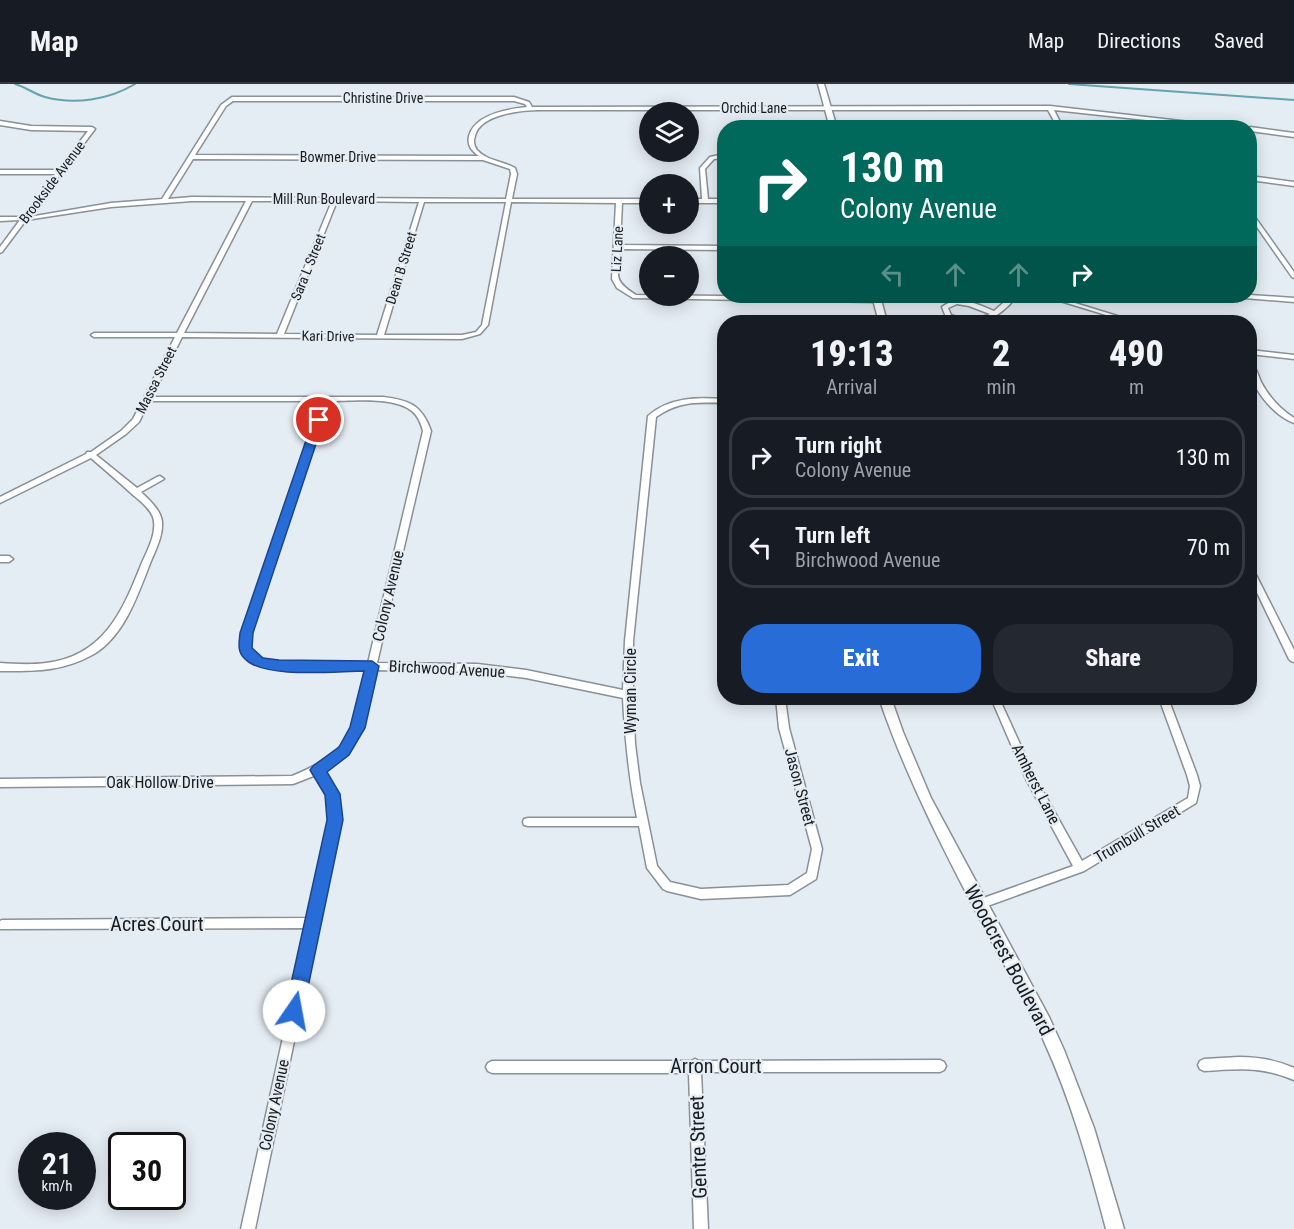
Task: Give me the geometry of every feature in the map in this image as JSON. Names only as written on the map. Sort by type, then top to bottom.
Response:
[{"type":"street","points":[[821,84],[832,120]]},
{"type":"street","name":"Christine Drive","points":[[191,157],[224,105],[232,99],[514,99],[527,103],[530,108]]},
{"type":"street","name":"Orchid Lane","points":[[484,158],[472,147],[473,131],[494,117],[530,108],[1050,108],[1163,120]]},
{"type":"street","points":[[1050,108],[1057,120]]},
{"type":"street","name":"Brookside Avenue","points":[[0,123],[31,128],[92,129],[0,251]]},
{"type":"street","points":[[1257,130],[1294,135]]},
{"type":"street","points":[[165,200],[191,157]]},
{"type":"street","name":"Bowmer Drive","points":[[191,157],[484,158]]},
{"type":"street","points":[[705,201],[702,169],[712,158],[717,157]]},
{"type":"street","points":[[484,158],[514,170],[508,200]]},
{"type":"street","points":[[0,172],[59,172]]},
{"type":"street","points":[[1257,179],[1294,184]]},
{"type":"street","name":"Massa Street","points":[[0,500],[90,454],[129,429],[147,399],[250,199]]},
{"type":"street","name":"Mill Run Boulevard","points":[[0,219],[45,217],[111,205],[165,200],[639,201]]},
{"type":"street","name":"Sara L Street","points":[[280,335],[335,200]]},
{"type":"street","name":"Dean B Street","points":[[381,336],[422,200]]},
{"type":"street","name":"Kari Drive","points":[[94,334],[462,337],[478,333],[484,325],[508,200]]},
{"type":"street","name":"Liz Lane","points":[[619,201],[615,279],[619,287],[635,297],[717,297]]},
{"type":"street","points":[[699,201],[717,201]]},
{"type":"street","points":[[1257,224],[1294,276]]},
{"type":"street","points":[[617,247],[717,248]]},
{"type":"street","points":[[1257,297],[1294,300]]},
{"type":"street","points":[[948,315],[945,306],[953,303]]},
{"type":"street","points":[[966,303],[996,314]]},
{"type":"street","points":[[993,315],[1007,303]]},
{"type":"street","points":[[1070,303],[1111,315]]},
{"type":"street","points":[[1257,353],[1294,357]]},
{"type":"street","points":[[1257,380],[1272,404],[1294,421]]},
{"type":"street","points":[[147,399],[326,399]]},
{"type":"street","name":"Colony Avenue","points":[[248,1229],[335,820],[333,794],[318,770],[344,751],[357,728],[428,431],[424,417],[414,407],[383,399],[326,399]]},
{"type":"street","name":"Birchwood Avenue","points":[[326,399],[246,633],[245,648],[249,655],[260,663],[279,666],[477,668],[526,674],[628,694]]},
{"type":"street","name":"Wyman Circle","points":[[717,400],[684,400],[666,405],[652,416],[629,641],[630,744],[642,822],[652,868],[668,886],[701,894],[790,890],[812,876]]},
{"type":"street","points":[[0,667],[49,667],[69,662],[104,644],[117,628],[155,541],[158,527],[156,514],[135,492],[90,454]]},
{"type":"street","points":[[135,492],[160,478]]},
{"type":"street","points":[[1257,585],[1294,659]]},
{"type":"street","name":"Jason Street","points":[[781,705],[784,728],[817,849],[812,876]]},
{"type":"street","name":"Woodcrest Boulevard","points":[[887,705],[898,738],[920,790],[1052,1042],[1089,1137],[1114,1229]]},
{"type":"street","name":"Amherst Lane","points":[[998,705],[1031,779],[1080,868]]},
{"type":"street","name":"Trumbull Street","points":[[979,904],[1080,868],[1192,800],[1195,786],[1192,775],[1166,705]]},
{"type":"street","name":"Oak Hollow Drive","points":[[0,783],[270,782],[293,780],[318,770]]},
{"type":"street","points":[[528,822],[642,822]]},
{"type":"street","name":"Acres Court","points":[[2,925],[313,923]]},
{"type":"street","points":[[1204,1065],[1261,1062],[1294,1074]]},
{"type":"street","name":"Gentre Street","points":[[695,1065],[701,1229]]},
{"type":"street","name":"Arron Court","points":[[492,1067],[940,1066]]},
{"type":"waterway","points":[[15,84],[45,97],[68,101],[103,97],[135,84]]},
{"type":"waterway","points":[[1069,84],[1294,100]]},
{"type":"route","points":[[294,1011],[335,820],[333,794],[318,770],[344,751],[357,728],[372,666],[279,666],[260,663],[249,655],[245,648],[246,633],[319,420]]}]
